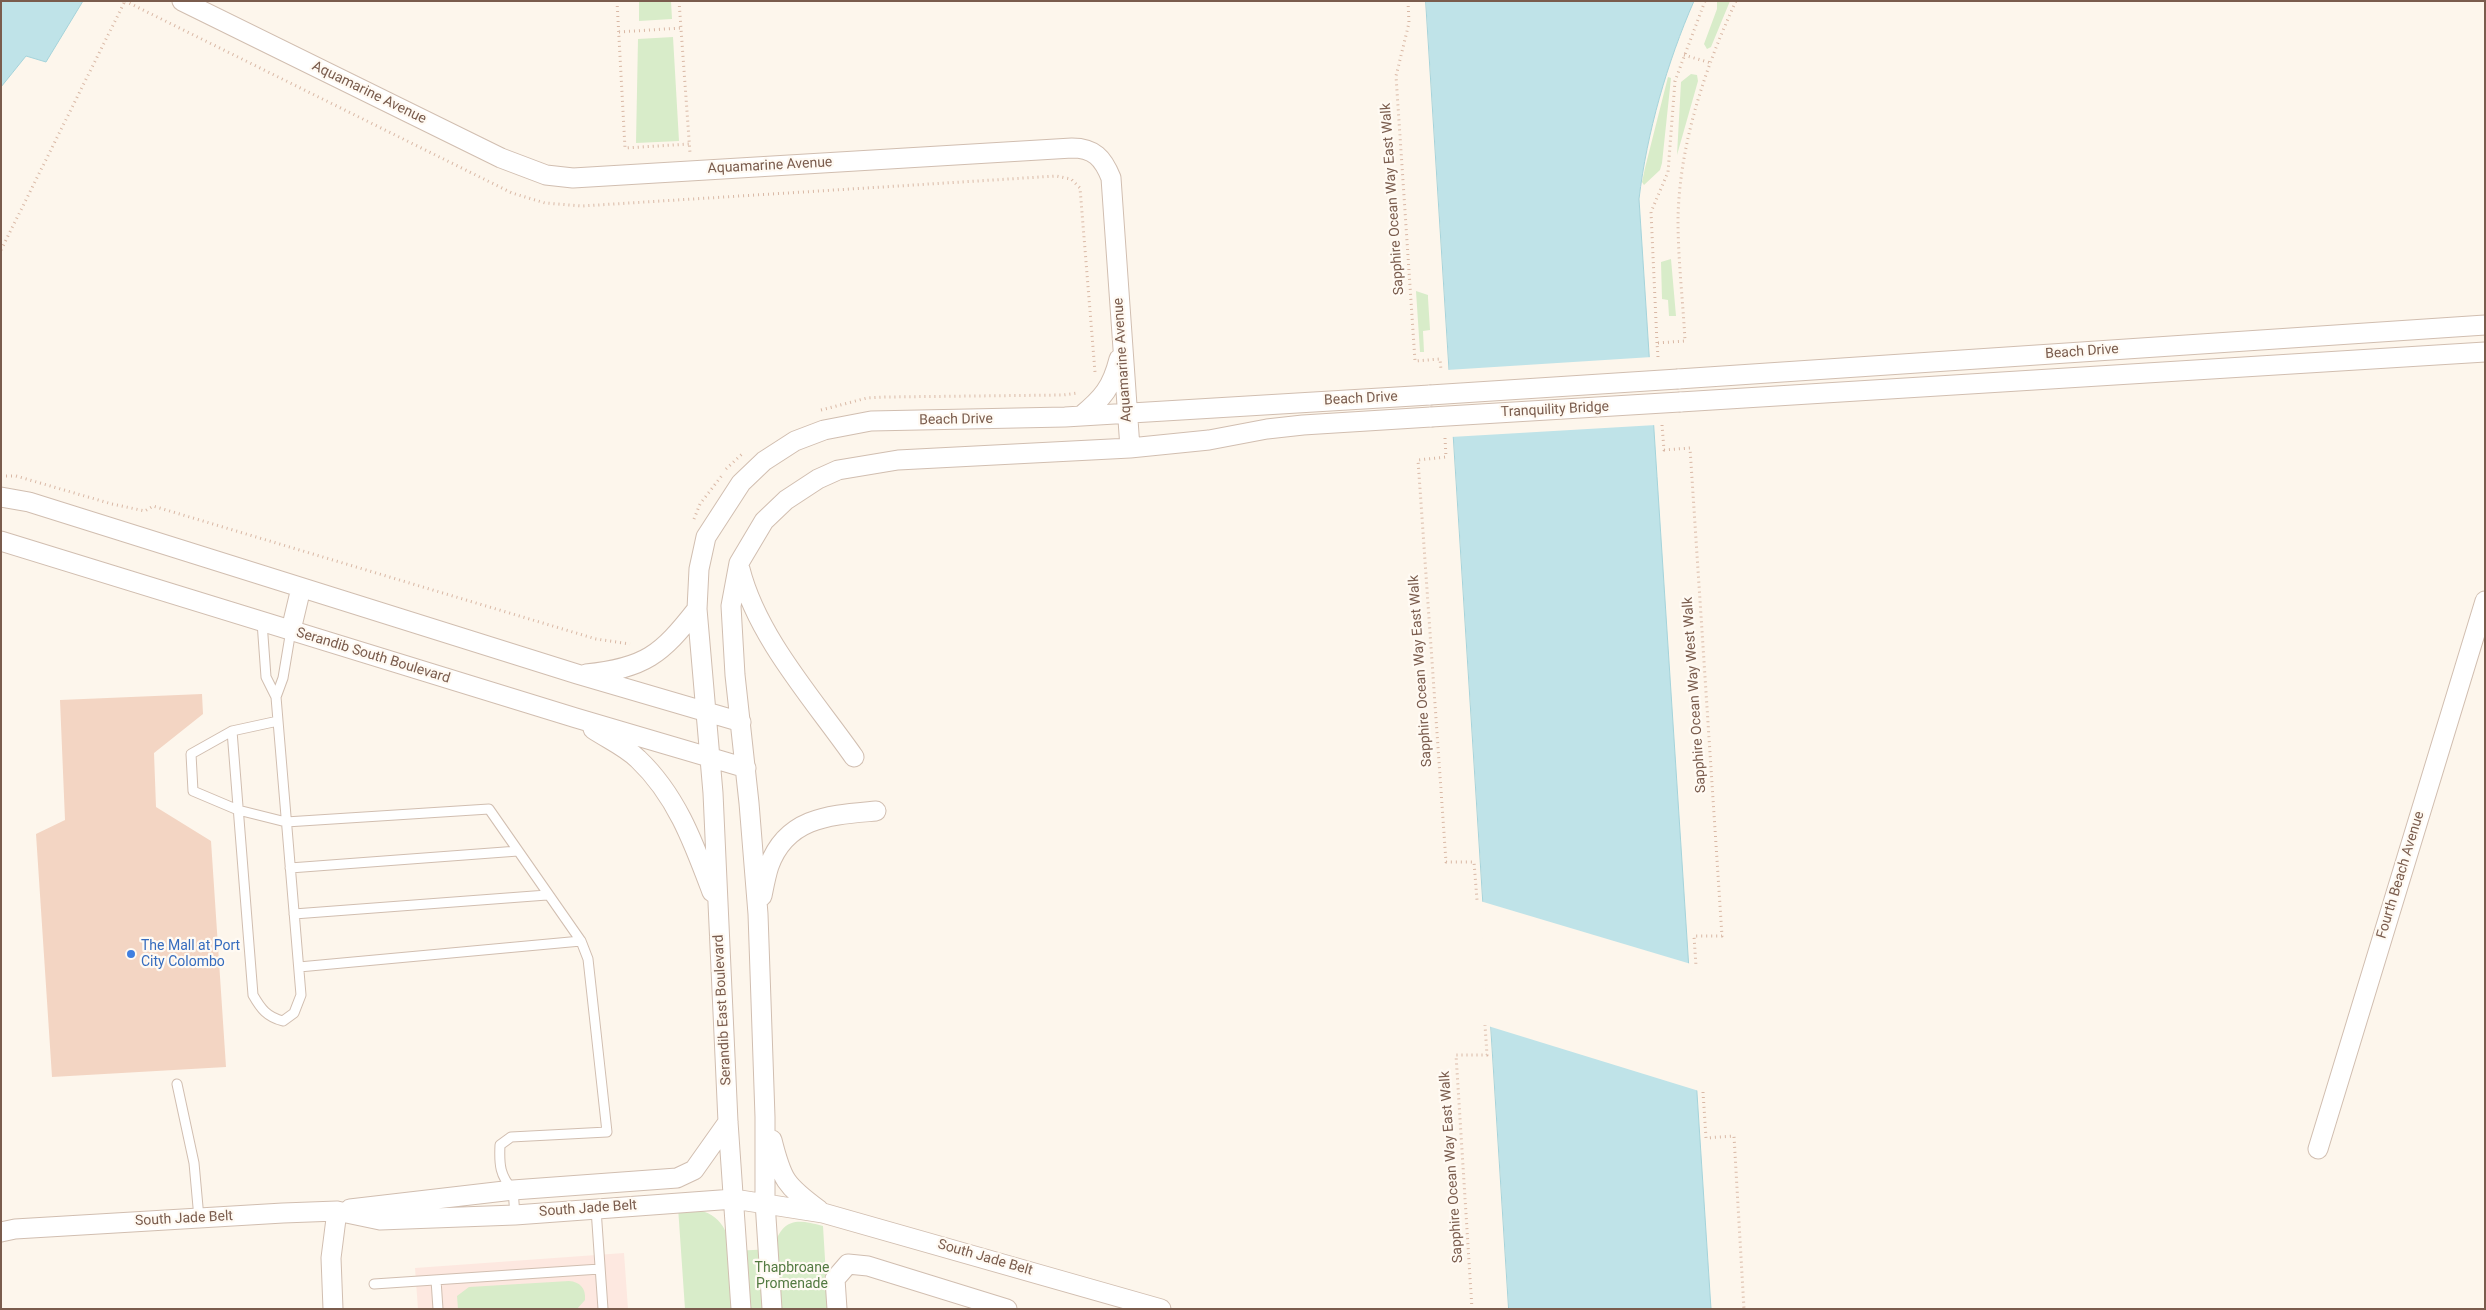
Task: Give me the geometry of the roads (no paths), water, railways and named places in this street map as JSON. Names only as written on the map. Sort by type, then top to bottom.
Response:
[{"type":"street","name":"Aquamarine Avenue","points":[[182,1],[520,166],[546,174],[573,178],[1072,148],[1092,150],[1103,161],[1111,178],[1126,413],[1130,448]]},
{"type":"street","name":"Beach Drive","points":[[1678,379],[2485,325]]},
{"type":"street","points":[[1081,416],[1109,389],[1122,348]]},
{"type":"street","name":"Beach Drive","points":[[1680,402],[2485,352]]},
{"type":"street","name":"Tranquility Bridge","points":[[1430,395],[1678,379]]},
{"type":"street","name":"Beach Drive","points":[[706,712],[697,609],[698,569],[706,537],[741,483],[764,461],[795,441],[824,430],[871,421],[1081,416],[1430,395]]},
{"type":"street","name":"Tranquility Bridge","points":[[1431,417],[1680,402]]},
{"type":"street","name":"Beach Drive","points":[[741,722],[731,606],[739,563],[764,521],[786,500],[818,479],[838,470],[898,460],[1130,448],[1209,440],[1294,426],[1431,417]]},
{"type":"street","points":[[1,497],[29,502],[577,674],[741,722],[758,914],[765,1117],[765,1202],[772,1309]]},
{"type":"street","name":"Serandib South Boulevard","points":[[1,541],[576,718],[746,768]]},
{"type":"street","points":[[739,563],[746,592],[754,612],[789,666],[854,757]]},
{"type":"street","points":[[291,630],[301,588]]},
{"type":"street","name":"Fourth Beach Avenue","points":[[2318,1149],[2485,601]]},
{"type":"street","points":[[577,674],[610,671],[636,664],[663,649],[697,609]]},
{"type":"street","name":"Serandib East Boulevard","points":[[706,712],[713,793],[728,1122],[741,1309]]},
{"type":"street","points":[[576,718],[638,758],[668,795],[688,828],[718,907]]},
{"type":"street","points":[[758,914],[769,865],[779,847],[793,832],[813,819],[876,811]]},
{"type":"street","points":[[765,1117],[780,1171],[793,1190],[823,1213]]},
{"type":"street","points":[[333,1309],[330,1258],[337,1212],[380,1204],[514,1190],[677,1178],[694,1170],[728,1122]]},
{"type":"street","name":"South Jade Belt","points":[[1,1232],[15,1229],[337,1212],[380,1220],[515,1215],[734,1199],[765,1202],[823,1213],[1161,1309]]},
{"type":"street","points":[[837,1309],[835,1279],[848,1264],[868,1266],[1007,1309]]},
{"type":"lane","points":[[232,732],[253,995],[261,1009],[270,1018],[283,1021],[294,1013],[301,995],[276,697],[266,677],[262,622]]},
{"type":"lane","points":[[276,697],[283,678],[291,630]]},
{"type":"lane","points":[[278,721],[232,732],[191,754],[193,791],[238,810],[286,822],[489,809],[547,895],[581,941],[588,959],[607,1132],[511,1137],[500,1145],[499,1165],[503,1179],[514,1190],[515,1215]]},
{"type":"lane","points":[[290,868],[518,851]]},
{"type":"lane","points":[[294,914],[547,895]]},
{"type":"lane","points":[[299,967],[581,941]]},
{"type":"lane","points":[[177,1084],[194,1163],[200,1218]]},
{"type":"lane","points":[[596,1209],[603,1309]]},
{"type":"lane","points":[[374,1284],[600,1269]]},
{"type":"lane","points":[[436,1280],[438,1309]]},
{"type":"water","points":[[1,1],[83,1],[46,62],[26,56],[1,87]]},
{"type":"water","points":[[1426,1],[1694,1],[1675,49],[1659,98],[1647,149],[1639,199],[1711,1309],[1509,1309]]},
{"type":"place","name":"The Mall at Port City Colombo","points":[[131,954]]},
{"type":"park label","name":"Thapbroane Promenade","points":[[792,1276]]}]
